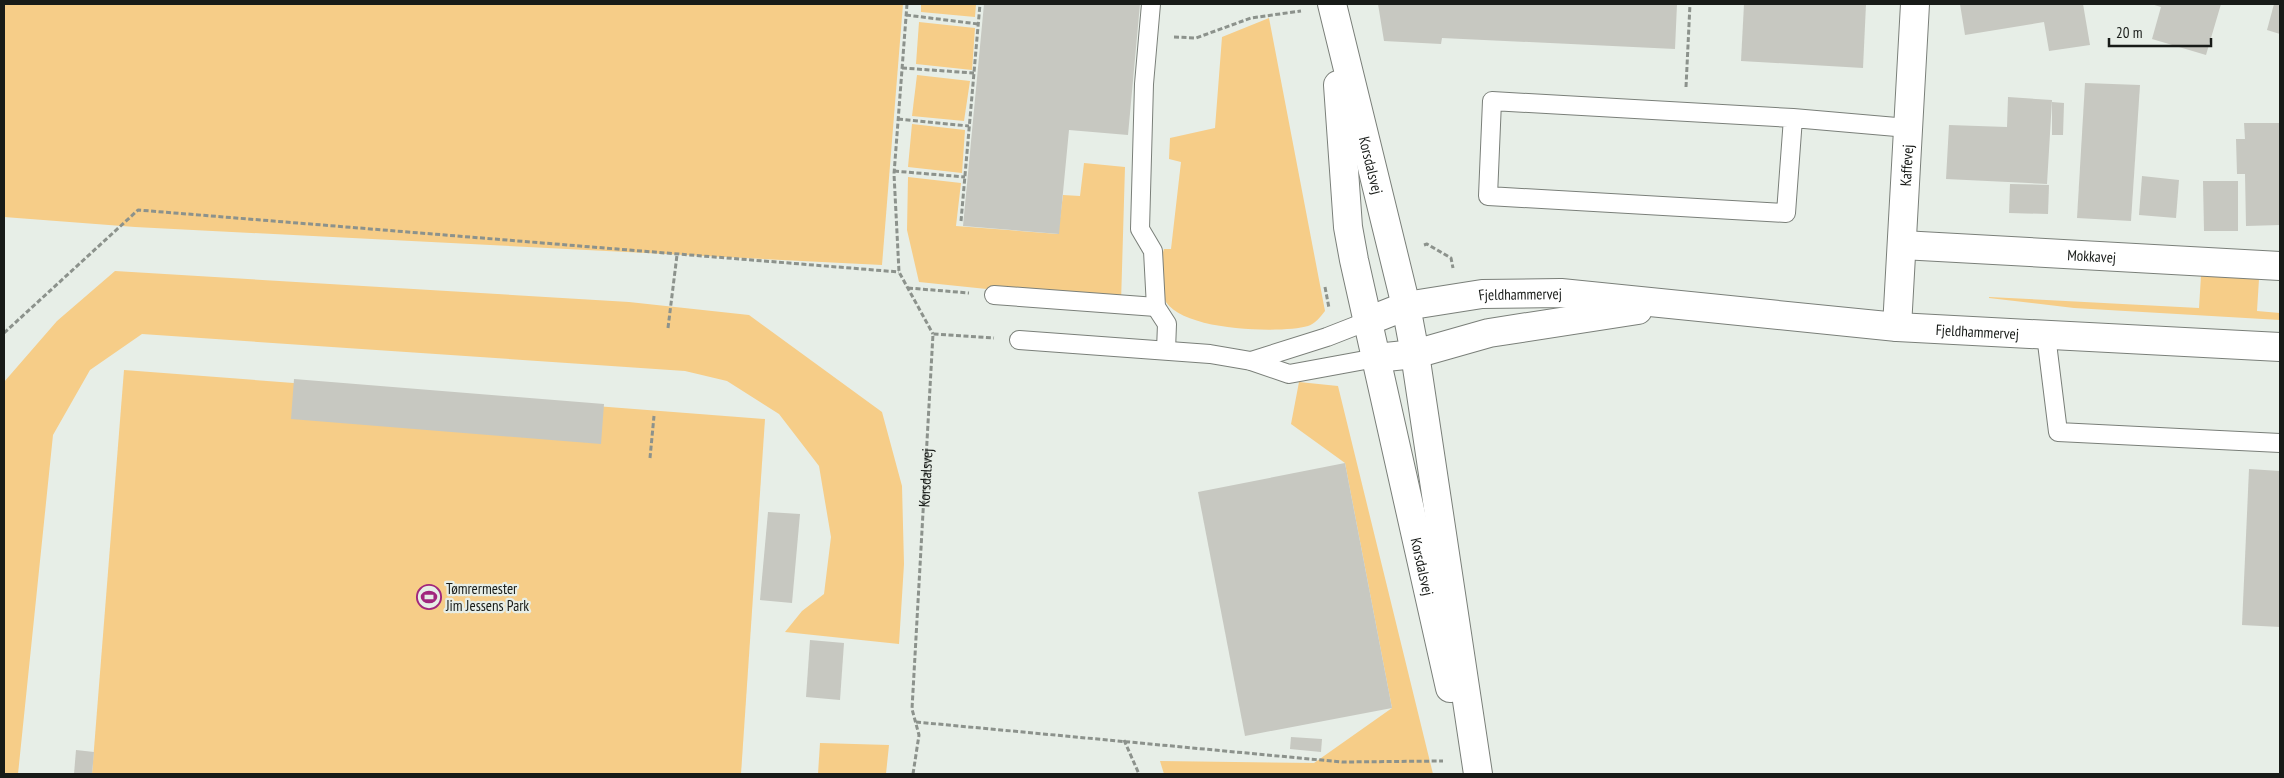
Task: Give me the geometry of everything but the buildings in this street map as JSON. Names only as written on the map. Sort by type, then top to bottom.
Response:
[{"type":"street","name":"Kaffevej","points":[[1897,327],[1915,4]]},
{"type":"street","name":"Korsdalsvej","points":[[1333,5],[1406,306],[1415,354],[1476,770]]},
{"type":"street","name":"Korsdalsvej","points":[[1333,5],[1348,227],[1444,672],[1476,770]]},
{"type":"street","name":"Mokkavej","points":[[1902,246],[2280,266]]},
{"type":"street","name":"Fjeldhammervej","points":[[1368,322],[1406,306],[1482,294],[1561,292],[1897,327],[2280,347]]},
{"type":"street","name":"Fjeldhammervej","points":[[1415,354],[1489,333],[1677,303]]},
{"type":"street","points":[[1376,358],[1415,354]]},
{"type":"lane","points":[[1151,4],[1144,84],[1140,229],[1153,250],[1156,307],[1167,324],[1166,350]]},
{"type":"lane","points":[[1793,118],[1786,212],[1488,196],[1492,101],[1793,118],[1908,128]]},
{"type":"lane","points":[[994,295],[1156,307]]},
{"type":"lane","points":[[1251,361],[1368,322]]},
{"type":"lane","points":[[2046,334],[2058,432],[2280,443]]},
{"type":"lane","points":[[1019,340],[1210,354],[1251,361],[1289,374],[1376,358]]},
{"type":"path","points":[[907,4],[894,170],[899,272],[933,334],[1019,340]]},
{"type":"path","points":[[961,221],[980,4]]},
{"type":"path","points":[[1684,113],[1690,4]]},
{"type":"path","points":[[1148,36],[1196,38],[1251,18],[1333,5]]},
{"type":"path","points":[[906,15],[978,24]]},
{"type":"path","points":[[902,68],[974,74]]},
{"type":"path","points":[[898,119],[969,126]]},
{"type":"path","points":[[894,170],[965,177]]},
{"type":"path","points":[[4,333],[138,210],[899,272]]},
{"type":"path","points":[[668,328],[677,254]]},
{"type":"path","points":[[1324,277],[1330,316]]},
{"type":"path","points":[[908,288],[994,295]]},
{"type":"path","name":"Korsdalsvej","points":[[913,774],[919,735],[912,708],[933,334]]},
{"type":"path","points":[[650,458],[654,416]]},
{"type":"path","points":[[916,722],[1124,740],[1342,762],[1476,770]]},
{"type":"path","points":[[1124,740],[1139,774]]},
{"type":"shaded area","points":[[4,4],[903,4],[882,265],[135,227],[4,217]]},
{"type":"shaded area","points":[[921,4],[976,4],[975,17],[921,12]]},
{"type":"shaded area","points":[[1269,18],[1325,311],[1311,325],[1275,330],[1230,327],[1188,317],[1172,309],[1164,298],[1160,280],[1160,267],[1164,249],[1171,249],[1181,162],[1169,159],[1170,138],[1215,128],[1222,37]]},
{"type":"shaded area","points":[[919,22],[975,28],[972,70],[916,64]]},
{"type":"shaded area","points":[[917,75],[970,81],[964,121],[912,116]]},
{"type":"shaded area","points":[[912,124],[965,130],[962,173],[908,167]]},
{"type":"shaded area","points":[[1084,163],[1125,167],[1121,303],[919,282],[907,230],[908,177],[961,183],[956,226],[1058,234],[1063,195],[1080,196]]},
{"type":"shaded area","points":[[115,271],[629,302],[749,315],[882,412],[902,486],[904,564],[899,644],[785,632],[802,611],[824,594],[831,537],[819,466],[779,414],[727,381],[685,371],[142,334],[90,370],[53,435],[18,774],[4,774],[4,382],[57,321]]},
{"type":"shaded area","points":[[2201,276],[2259,279],[2257,311],[2280,313],[2280,320],[2074,308],[1989,298],[2199,308]]},
{"type":"shaded area","name":"Tømrermester Jim Jessens Park","points":[[124,370],[765,419],[741,774],[92,774]]},
{"type":"shaded area","points":[[1299,382],[1338,386],[1433,774],[1164,774],[1160,761],[1314,763],[1392,708],[1345,463],[1291,424]]},
{"type":"shaded area","points":[[820,743],[889,745],[886,774],[818,774]]},
{"type":"place","name":"Tømrermester Jim Jessens Park","points":[[429,597]]}]
